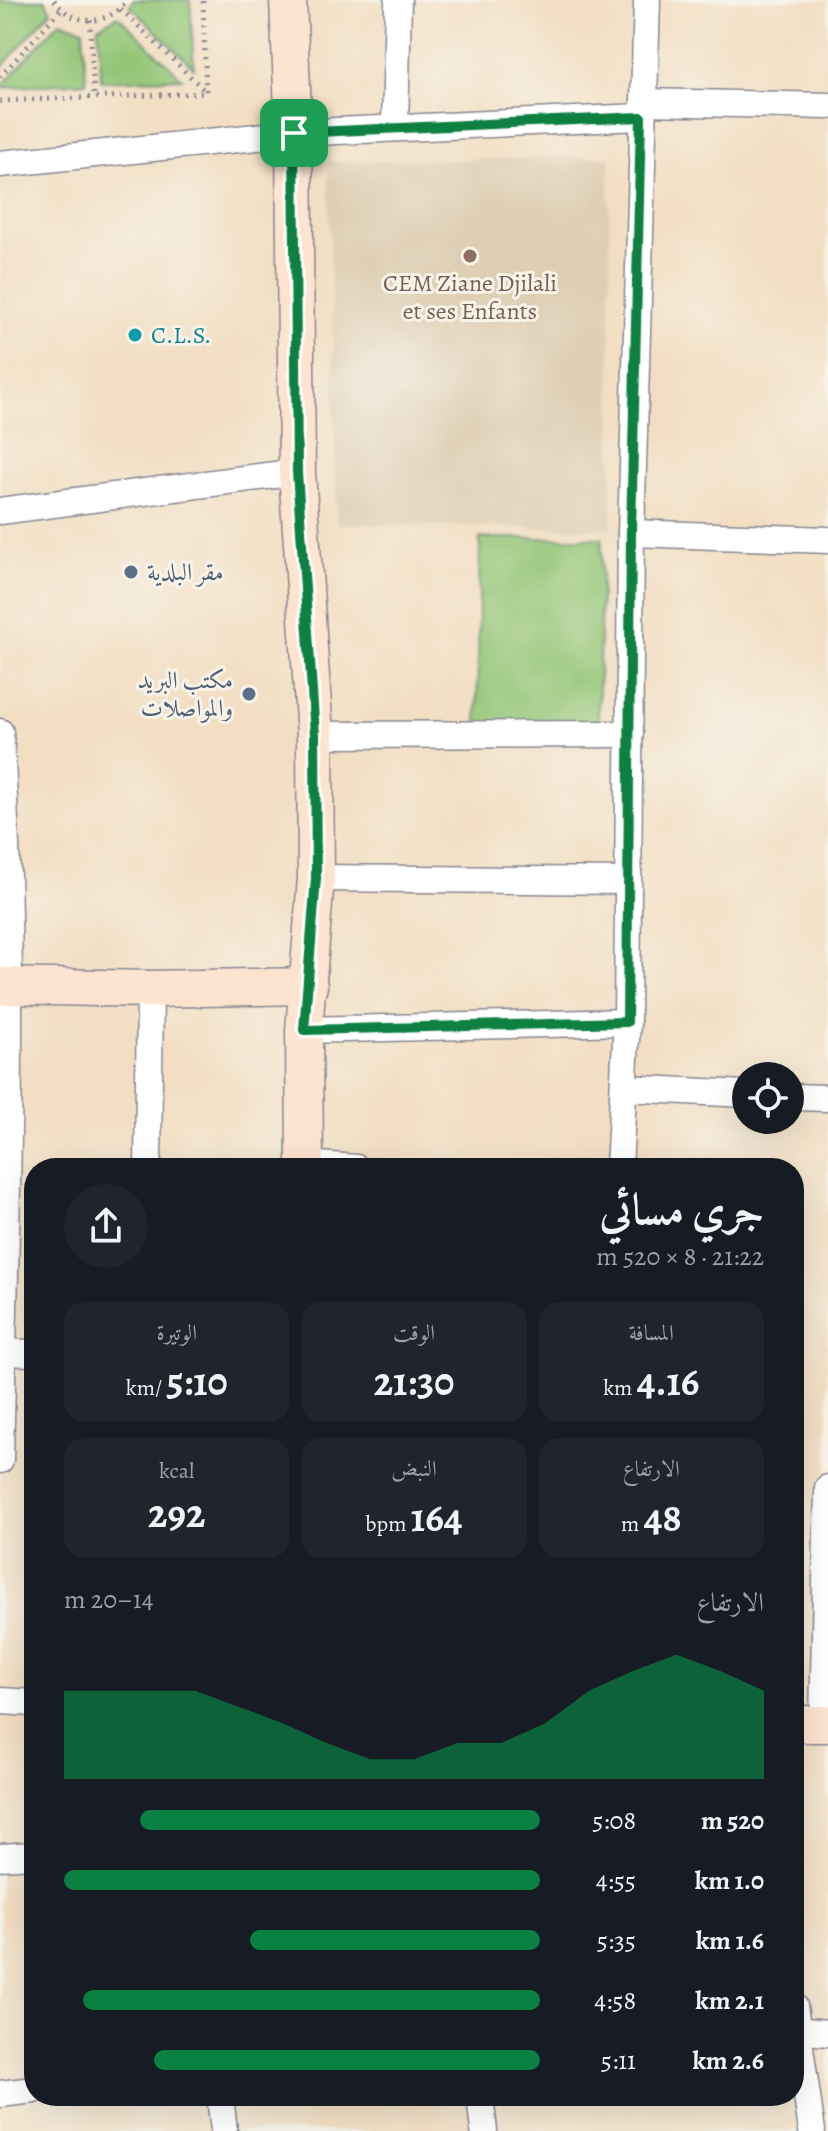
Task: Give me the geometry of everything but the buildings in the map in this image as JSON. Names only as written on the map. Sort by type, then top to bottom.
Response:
[{"type":"street","points":[[288,0],[294,133],[297,472],[315,735],[316,878],[304,1030],[305,1158]]},
{"type":"street","points":[[395,126],[398,0]]},
{"type":"street","points":[[620,1158],[627,1022],[625,881],[630,734],[631,533],[647,0]]},
{"type":"street","points":[[0,164],[294,133],[642,110],[828,106]]},
{"type":"street","points":[[0,511],[297,472]]},
{"type":"street","points":[[631,533],[828,540]]},
{"type":"street","points":[[0,732],[6,818],[0,1460]]},
{"type":"street","points":[[315,735],[630,734]]},
{"type":"street","points":[[316,878],[625,881]]},
{"type":"street","points":[[4,986],[150,989],[309,986]]},
{"type":"street","points":[[148,1158],[150,989]]},
{"type":"street","points":[[304,1030],[627,1022]]},
{"type":"street","points":[[624,1088],[732,1093]]},
{"type":"street","points":[[804,1097],[828,1098]]},
{"type":"street","points":[[2,1352],[24,1353]]},
{"type":"street","points":[[815,1724],[828,1488]]},
{"type":"street","points":[[0,1701],[24,1702]]},
{"type":"street","points":[[0,1857],[24,1856]]},
{"type":"street","points":[[804,2025],[828,2033]]},
{"type":"street","points":[[804,2080],[812,2131]]},
{"type":"street","points":[[0,2094],[24,2091]]},
{"type":"street","points":[[221,2106],[224,2131]]},
{"type":"street","points":[[481,2106],[484,2131]]},
{"type":"path","points":[[54,0],[61,9],[79,20],[109,17],[121,9],[127,0]]},
{"type":"path","points":[[203,0],[206,93]]},
{"type":"path","points":[[0,77],[61,9]]},
{"type":"path","points":[[121,9],[206,93]]},
{"type":"path","points":[[90,20],[94,97]]},
{"type":"path","points":[[0,101],[206,93]]},
{"type":"shaded area","name":"CEM Ziane Djilali et ses Enfants","points":[[609,157],[612,529],[337,524],[328,162]]},
{"type":"green space","points":[[0,0],[45,0],[51,11],[0,69]]},
{"type":"green space","points":[[133,0],[190,0],[194,68],[130,6]]},
{"type":"green space","points":[[118,16],[182,78],[101,81],[98,27]]},
{"type":"green space","points":[[60,21],[83,29],[86,82],[0,88]]},
{"type":"green space","points":[[480,538],[602,538],[598,728],[477,725]]},
{"type":"place","name":"CEM Ziane Djilali et ses Enfants","points":[[470,256]]},
{"type":"place","name":"C.L.S.","points":[[135,335]]},
{"type":"place","name":"مقر البلدية","points":[[131,572]]},
{"type":"place","name":"مكتب البريد والمواصلات","points":[[249,694]]},
{"type":"route","points":[[641,117],[625,881],[627,1022],[304,1030],[316,878],[315,735],[297,472],[294,133],[641,117]]}]
